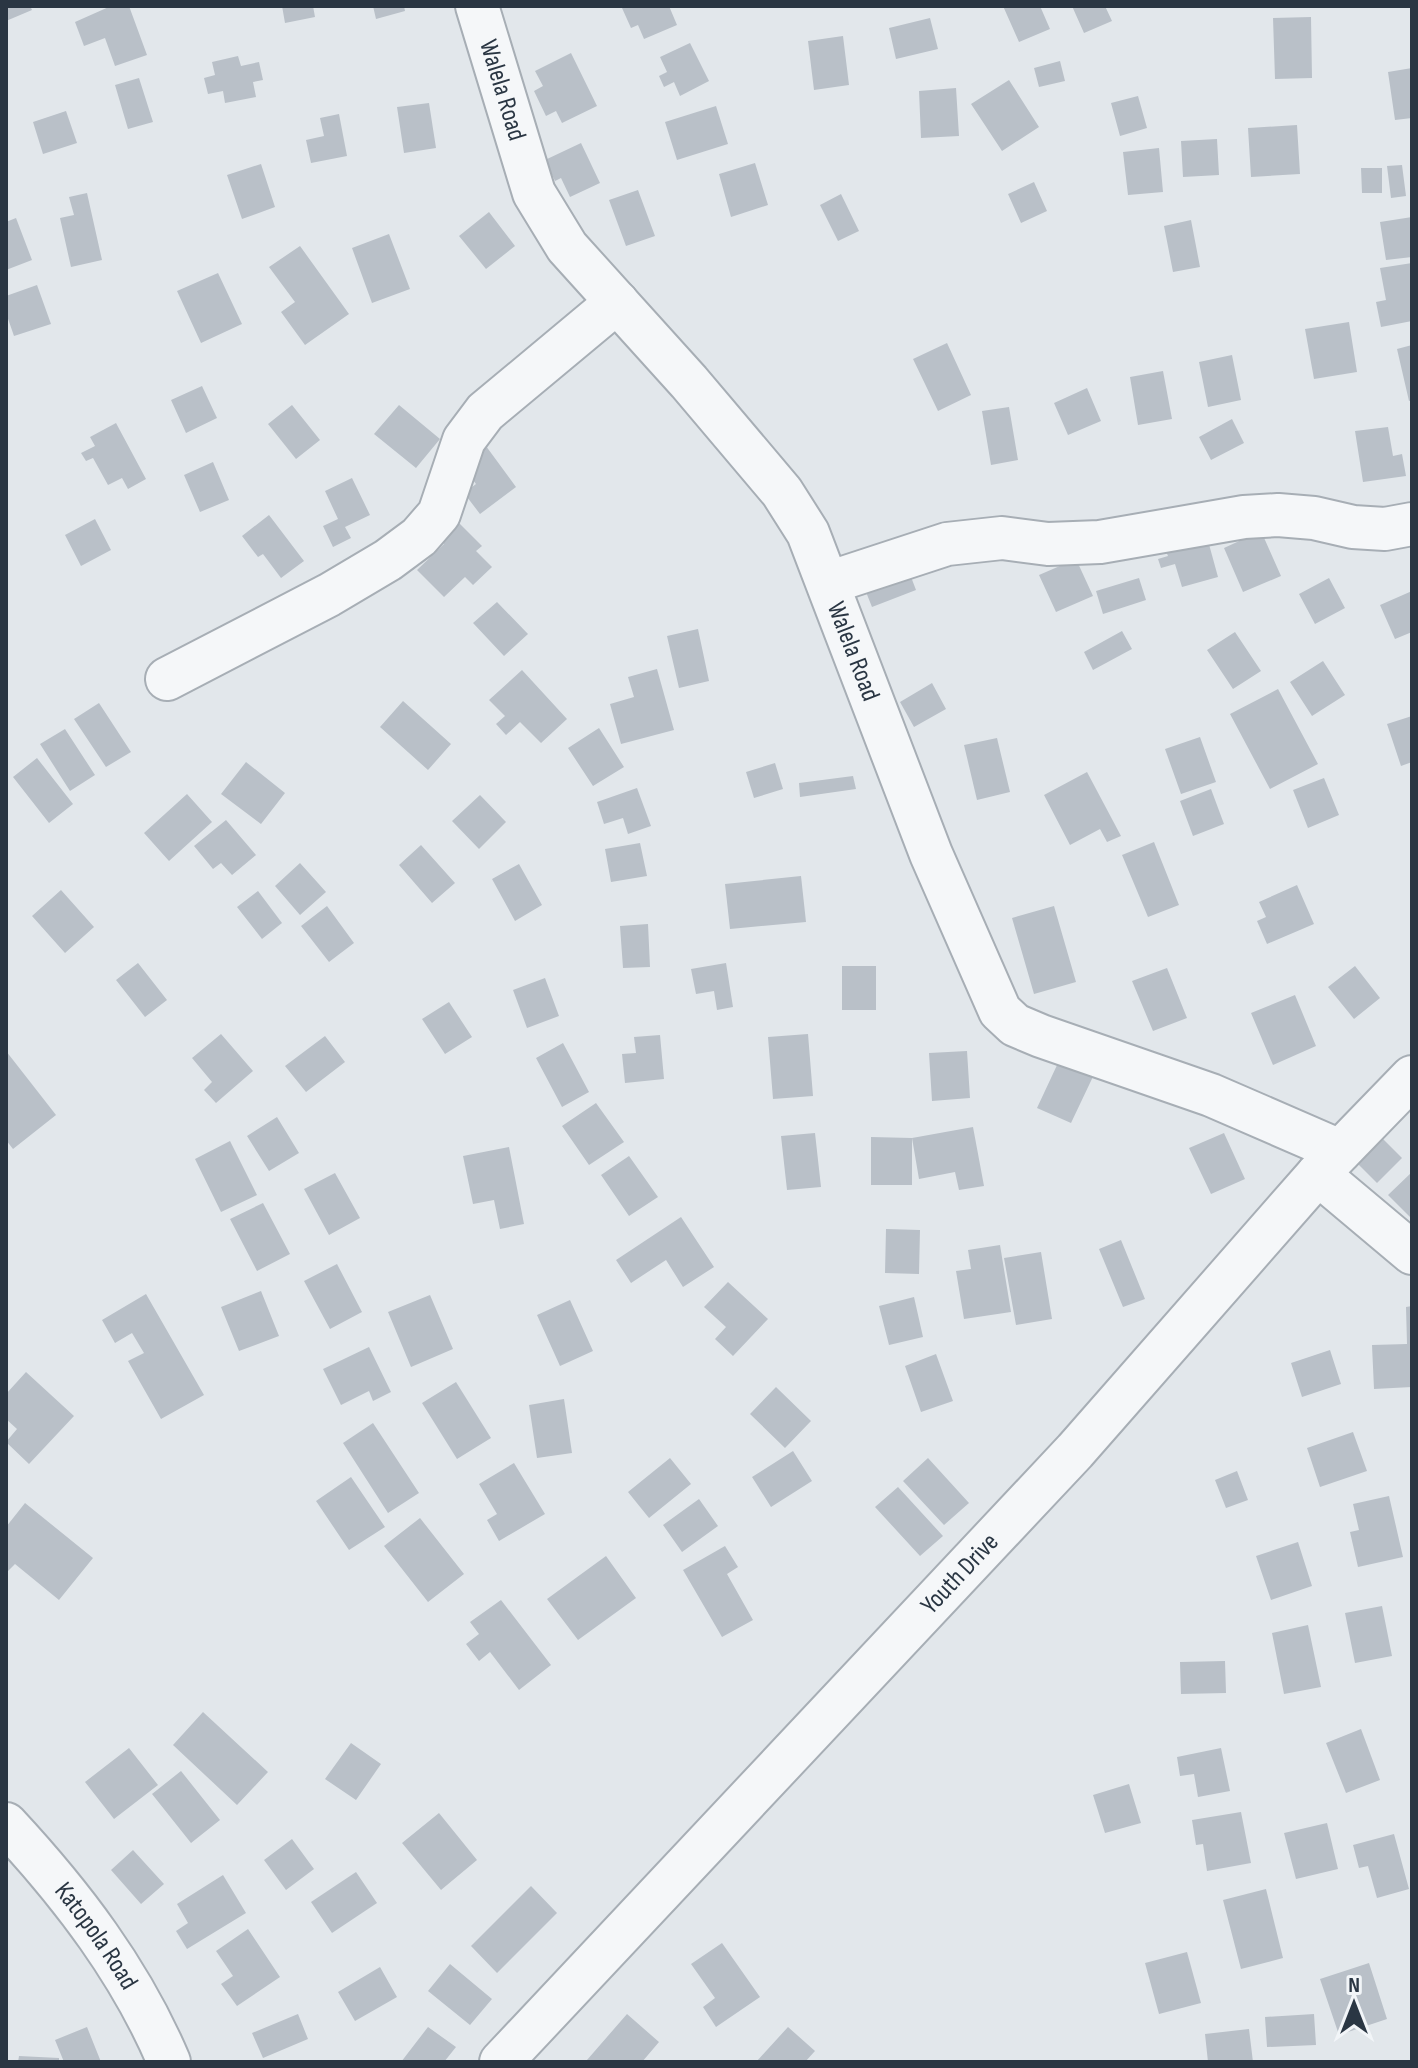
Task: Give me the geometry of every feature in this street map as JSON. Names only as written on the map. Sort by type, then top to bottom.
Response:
[{"type":"street","name":"Walela Road","points":[[477,6],[534,193],[567,247],[782,492],[808,533],[931,854],[1000,1011],[1015,1025],[1041,1036],[1211,1095],[1329,1162],[1412,1253]]},
{"type":"street","points":[[167,679],[329,595],[388,560],[419,537],[439,514],[464,440],[485,412],[617,302]]},
{"type":"street","points":[[828,583],[947,544],[1002,538],[1048,544],[1100,542],[1244,517],[1278,515],[1314,518],[1353,527],[1385,529],[1412,524]]},
{"type":"street","name":"Youth Drive","points":[[501,2062],[1075,1451],[1329,1162],[1412,1077]]},
{"type":"street","name":"Katopola Road","points":[[6,1824],[49,1870],[104,1943],[151,2019],[169,2062]]},
{"type":"building","points":[[6,6],[30,6],[32,10],[6,21]]},
{"type":"building","points":[[111,6],[129,6],[147,55],[115,66],[105,38],[84,46],[75,22]]},
{"type":"building","points":[[282,6],[313,6],[315,17],[285,23]]},
{"type":"building","points":[[373,6],[404,6],[405,11],[376,19]]},
{"type":"building","points":[[669,6],[677,25],[644,39],[638,25],[631,28],[622,8]]},
{"type":"building","points":[[1003,6],[1040,6],[1050,29],[1019,42]]},
{"type":"building","points":[[1072,6],[1105,6],[1112,21],[1084,33]]},
{"type":"building","points":[[1311,17],[1312,78],[1275,79],[1273,18]]},
{"type":"building","points":[[930,18],[938,49],[896,59],[889,28]]},
{"type":"building","points":[[843,36],[849,85],[814,90],[808,41]]},
{"type":"building","points":[[690,43],[709,81],[680,96],[674,82],[664,87],[659,76],[667,72],[660,57]]},
{"type":"building","points":[[571,53],[597,106],[562,123],[556,111],[546,116],[534,91],[543,86],[535,71]]},
{"type":"building","points":[[238,56],[241,66],[259,62],[263,80],[253,82],[256,97],[225,103],[223,91],[208,94],[204,78],[215,75],[212,62]]},
{"type":"building","points":[[1060,61],[1065,81],[1039,87],[1034,68]]},
{"type":"building","points":[[1412,68],[1412,118],[1395,120],[1388,72]]},
{"type":"building","points":[[139,78],[153,122],[128,129],[115,85]]},
{"type":"building","points":[[1009,80],[1039,127],[1002,151],[971,104]]},
{"type":"building","points":[[956,88],[959,136],[921,138],[919,91]]},
{"type":"building","points":[[1138,96],[1147,128],[1120,136],[1111,103]]},
{"type":"building","points":[[429,103],[436,148],[404,153],[397,107]]},
{"type":"building","points":[[716,106],[728,144],[677,160],[665,122]]},
{"type":"building","points":[[66,111],[77,143],[43,154],[33,122]]},
{"type":"building","points":[[339,114],[347,156],[311,163],[306,140],[324,136],[320,118]]},
{"type":"building","points":[[1297,125],[1300,174],[1251,177],[1248,128]]},
{"type":"building","points":[[1217,139],[1219,175],[1183,177],[1181,141]]},
{"type":"building","points":[[581,143],[600,183],[570,197],[561,178],[555,181],[545,160]]},
{"type":"building","points":[[1159,148],[1163,192],[1128,195],[1123,152]]},
{"type":"building","points":[[755,163],[768,205],[731,217],[719,174]]},
{"type":"building","points":[[261,164],[275,207],[242,219],[227,175]]},
{"type":"building","points":[[1402,165],[1406,196],[1391,198],[1387,166]]},
{"type":"building","points":[[1361,168],[1382,168],[1382,193],[1362,193]]},
{"type":"building","points":[[1034,182],[1047,211],[1021,223],[1008,194]]},
{"type":"building","points":[[638,190],[655,236],[626,246],[609,200]]},
{"type":"building","points":[[87,193],[102,260],[71,267],[60,218],[74,215],[69,197]]},
{"type":"building","points":[[841,194],[859,231],[838,241],[820,205]]},
{"type":"building","points":[[489,212],[515,246],[486,269],[459,236]]},
{"type":"building","points":[[1412,217],[1412,257],[1386,260],[1380,222]]},
{"type":"building","points":[[16,218],[32,260],[6,270],[6,222]]},
{"type":"building","points":[[1191,220],[1200,267],[1173,272],[1164,226]]},
{"type":"building","points":[[389,234],[410,289],[372,303],[352,248]]},
{"type":"building","points":[[300,246],[349,314],[305,345],[281,312],[295,302],[269,267]]},
{"type":"building","points":[[1412,263],[1412,321],[1381,327],[1376,302],[1386,300],[1380,268]]},
{"type":"building","points":[[218,273],[242,324],[201,343],[177,291]]},
{"type":"building","points":[[37,285],[51,324],[14,336],[6,313],[6,296]]},
{"type":"building","points":[[1349,322],[1357,372],[1314,379],[1305,329]]},
{"type":"building","points":[[947,343],[971,395],[938,411],[913,359]]},
{"type":"building","points":[[1412,345],[1412,400],[1409,401],[1397,349]]},
{"type":"building","points":[[1232,355],[1241,400],[1208,407],[1199,362]]},
{"type":"building","points":[[1163,371],[1172,419],[1138,425],[1130,377]]},
{"type":"building","points":[[202,386],[217,418],[186,433],[171,400]]},
{"type":"building","points":[[1087,388],[1101,421],[1068,435],[1054,403]]},
{"type":"building","points":[[292,405],[320,440],[296,459],[268,424]]},
{"type":"building","points":[[399,405],[440,439],[416,468],[374,434]]},
{"type":"building","points":[[1009,407],[1018,460],[991,465],[982,411]]},
{"type":"building","points":[[1232,419],[1244,443],[1211,460],[1199,437]]},
{"type":"building","points":[[116,423],[146,479],[128,489],[122,478],[108,485],[93,458],[86,461],[81,453],[95,446],[90,437]]},
{"type":"building","points":[[1388,427],[1393,456],[1402,454],[1406,476],[1363,482],[1355,431]]},
{"type":"building","points":[[483,442],[516,487],[480,514],[464,493],[476,484],[458,460]]},
{"type":"building","points":[[213,462],[229,500],[200,512],[184,475]]},
{"type":"building","points":[[352,478],[370,515],[345,527],[351,538],[333,547],[323,526],[338,519],[325,491]]},
{"type":"building","points":[[450,514],[482,546],[476,551],[492,567],[473,585],[465,577],[444,597],[417,570],[444,544],[432,531]]},
{"type":"building","points":[[269,515],[304,561],[281,578],[263,554],[258,557],[242,536]]},
{"type":"building","points":[[95,519],[111,550],[81,566],[65,535]]},
{"type":"building","points":[[1261,531],[1281,576],[1243,592],[1224,548]]},
{"type":"building","points":[[1207,537],[1218,577],[1182,587],[1175,564],[1161,568],[1158,559],[1168,556],[1165,549]]},
{"type":"building","points":[[1076,559],[1093,596],[1056,612],[1039,575]]},
{"type":"building","points":[[908,569],[916,590],[872,607],[864,587]]},
{"type":"building","points":[[1139,578],[1146,600],[1103,614],[1096,591]]},
{"type":"building","points":[[1329,578],[1345,608],[1315,624],[1299,594]]},
{"type":"building","points":[[1412,591],[1412,632],[1395,639],[1380,605]]},
{"type":"building","points":[[497,602],[528,634],[504,656],[473,623]]},
{"type":"building","points":[[698,629],[709,681],[679,688],[667,636]]},
{"type":"building","points":[[1122,631],[1132,649],[1093,670],[1084,652]]},
{"type":"building","points":[[1235,632],[1261,671],[1233,689],[1207,650]]},
{"type":"building","points":[[1323,661],[1345,695],[1312,716],[1290,682]]},
{"type":"building","points":[[657,669],[674,730],[621,744],[610,704],[634,697],[628,677]]},
{"type":"building","points":[[522,670],[567,719],[541,743],[520,722],[506,735],[496,724],[505,716],[489,700]]},
{"type":"building","points":[[932,683],[946,709],[914,727],[900,702]]},
{"type":"building","points":[[1278,689],[1318,764],[1270,789],[1230,714]]},
{"type":"building","points":[[403,701],[451,744],[428,770],[380,727]]},
{"type":"building","points":[[99,703],[131,752],[106,767],[74,719]]},
{"type":"building","points":[[1412,716],[1412,762],[1401,766],[1387,724]]},
{"type":"building","points":[[599,728],[624,767],[593,786],[568,748]]},
{"type":"building","points":[[65,729],[95,775],[70,791],[40,744]]},
{"type":"building","points":[[1200,737],[1216,782],[1181,794],[1165,749]]},
{"type":"building","points":[[997,738],[1010,792],[977,800],[964,745]]},
{"type":"building","points":[[37,758],[73,804],[49,823],[13,777]]},
{"type":"building","points":[[246,762],[285,793],[261,824],[221,794]]},
{"type":"building","points":[[775,763],[783,789],[754,798],[746,772]]},
{"type":"building","points":[[1087,772],[1121,836],[1107,842],[1100,829],[1070,845],[1044,795]]},
{"type":"building","points":[[853,776],[856,789],[800,797],[799,783]]},
{"type":"building","points":[[1324,778],[1339,815],[1308,828],[1293,790]]},
{"type":"building","points":[[637,788],[651,826],[628,834],[623,818],[604,824],[597,802]]},
{"type":"building","points":[[1211,789],[1224,824],[1193,836],[1180,801]]},
{"type":"building","points":[[187,794],[212,822],[169,861],[144,833]]},
{"type":"building","points":[[480,795],[506,822],[479,849],[452,821]]},
{"type":"building","points":[[226,820],[256,855],[232,875],[221,863],[213,869],[194,846]]},
{"type":"building","points":[[1154,842],[1179,905],[1148,917],[1122,855]]},
{"type":"building","points":[[640,843],[647,876],[611,882],[605,849]]},
{"type":"building","points":[[421,845],[455,883],[432,903],[399,865]]},
{"type":"building","points":[[300,863],[326,892],[300,915],[275,886]]},
{"type":"building","points":[[519,864],[542,905],[515,921],[492,879]]},
{"type":"building","points":[[801,876],[806,922],[730,929],[725,884]]},
{"type":"building","points":[[1297,885],[1314,924],[1267,944],[1257,921],[1266,917],[1259,902]]},
{"type":"building","points":[[61,890],[94,927],[65,953],[32,916]]},
{"type":"building","points":[[258,891],[282,923],[262,939],[237,907]]},
{"type":"building","points":[[327,906],[354,943],[329,962],[301,926]]},
{"type":"building","points":[[1054,906],[1076,982],[1034,994],[1012,918]]},
{"type":"building","points":[[648,924],[650,967],[623,968],[620,926]]},
{"type":"building","points":[[138,963],[167,1000],[145,1017],[116,980]]},
{"type":"building","points":[[726,963],[733,1007],[717,1010],[714,991],[696,994],[691,969]]},
{"type":"building","points":[[842,966],[876,966],[876,1010],[842,1010]]},
{"type":"building","points":[[1355,966],[1380,998],[1354,1019],[1328,987]]},
{"type":"building","points":[[1167,968],[1187,1018],[1153,1031],[1132,981]]},
{"type":"building","points":[[545,978],[559,1016],[527,1028],[513,990]]},
{"type":"building","points":[[1295,995],[1316,1046],[1273,1065],[1251,1013]]},
{"type":"building","points":[[449,1002],[472,1037],[445,1054],[422,1019]]},
{"type":"building","points":[[221,1034],[253,1071],[216,1103],[204,1090],[212,1082],[192,1058]]},
{"type":"building","points":[[808,1034],[813,1096],[773,1099],[768,1037]]},
{"type":"building","points":[[660,1035],[664,1079],[625,1083],[622,1054],[636,1053],[634,1037]]},
{"type":"building","points":[[325,1036],[345,1062],[306,1092],[285,1066]]},
{"type":"building","points":[[563,1043],[589,1092],[562,1107],[536,1058]]},
{"type":"building","points":[[1065,1048],[1099,1064],[1071,1123],[1037,1108]]},
{"type":"building","points":[[6,1051],[56,1115],[13,1149],[6,1140]]},
{"type":"building","points":[[967,1051],[970,1098],[932,1101],[929,1053]]},
{"type":"building","points":[[596,1103],[624,1142],[589,1165],[562,1126]]},
{"type":"building","points":[[277,1117],[299,1153],[269,1171],[247,1136]]},
{"type":"building","points":[[973,1127],[984,1186],[959,1190],[955,1172],[919,1179],[912,1138]]},
{"type":"building","points":[[815,1133],[821,1187],[787,1190],[781,1136]]},
{"type":"building","points":[[1224,1133],[1245,1179],[1211,1194],[1189,1148]]},
{"type":"building","points":[[1378,1134],[1402,1158],[1377,1183],[1353,1159]]},
{"type":"building","points":[[871,1137],[912,1138],[912,1185],[871,1185]]},
{"type":"building","points":[[230,1141],[257,1195],[221,1212],[195,1159]]},
{"type":"building","points":[[509,1147],[524,1224],[500,1229],[494,1200],[473,1204],[463,1156]]},
{"type":"building","points":[[629,1156],[658,1197],[629,1216],[601,1175]]},
{"type":"building","points":[[1412,1172],[1412,1219],[1388,1195]]},
{"type":"building","points":[[335,1173],[360,1218],[329,1235],[304,1189]]},
{"type":"building","points":[[263,1203],[290,1254],[257,1271],[230,1219]]},
{"type":"building","points":[[681,1217],[714,1267],[683,1287],[666,1260],[631,1283],[616,1260]]},
{"type":"building","points":[[886,1229],[920,1230],[919,1274],[885,1273]]},
{"type":"building","points":[[1121,1240],[1145,1299],[1123,1307],[1099,1249]]},
{"type":"building","points":[[1000,1245],[1011,1312],[964,1319],[956,1271],[971,1269],[968,1250]]},
{"type":"building","points":[[1041,1252],[1052,1319],[1016,1325],[1004,1258]]},
{"type":"building","points":[[337,1264],[362,1312],[330,1329],[304,1281]]},
{"type":"building","points":[[728,1282],[768,1319],[733,1356],[715,1339],[726,1327],[704,1307]]},
{"type":"building","points":[[261,1291],[279,1336],[239,1351],[221,1307]]},
{"type":"building","points":[[146,1294],[204,1395],[161,1419],[128,1361],[144,1353],[132,1333],[115,1343],[102,1320]]},
{"type":"building","points":[[430,1295],[453,1349],[411,1367],[388,1312]]},
{"type":"building","points":[[914,1297],[923,1337],[889,1345],[879,1306]]},
{"type":"building","points":[[570,1300],[593,1351],[560,1366],[537,1315]]},
{"type":"building","points":[[1412,1306],[1412,1387],[1374,1389],[1372,1345],[1407,1344],[1406,1307]]},
{"type":"building","points":[[369,1347],[391,1392],[373,1401],[369,1391],[341,1405],[323,1369]]},
{"type":"building","points":[[1330,1350],[1341,1384],[1302,1397],[1291,1363]]},
{"type":"building","points":[[936,1354],[953,1401],[921,1412],[905,1366]]},
{"type":"building","points":[[26,1372],[74,1416],[29,1464],[6,1442],[17,1429],[6,1419],[6,1394]]},
{"type":"building","points":[[456,1382],[491,1438],[457,1459],[422,1403]]},
{"type":"building","points":[[776,1387],[811,1421],[785,1448],[750,1414]]},
{"type":"building","points":[[564,1399],[572,1453],[537,1458],[529,1405]]},
{"type":"building","points":[[373,1423],[419,1493],[388,1513],[343,1443]]},
{"type":"building","points":[[1353,1432],[1367,1471],[1320,1487],[1307,1448]]},
{"type":"building","points":[[793,1451],[812,1481],[771,1507],[752,1477]]},
{"type":"building","points":[[670,1458],[691,1484],[649,1518],[628,1492]]},
{"type":"building","points":[[928,1458],[969,1503],[944,1525],[903,1481]]},
{"type":"building","points":[[514,1463],[545,1514],[499,1541],[487,1520],[497,1514],[479,1484]]},
{"type":"building","points":[[1237,1471],[1248,1500],[1226,1508],[1215,1480]]},
{"type":"building","points":[[351,1477],[385,1527],[349,1550],[316,1501]]},
{"type":"building","points":[[898,1487],[943,1536],[920,1556],[875,1507]]},
{"type":"building","points":[[1389,1496],[1403,1557],[1358,1567],[1350,1532],[1359,1530],[1353,1504]]},
{"type":"building","points":[[699,1499],[718,1526],[682,1552],[663,1525]]},
{"type":"building","points":[[25,1503],[93,1558],[59,1600],[15,1564],[6,1573],[6,1527]]},
{"type":"building","points":[[420,1518],[464,1574],[428,1602],[384,1546]]},
{"type":"building","points":[[1298,1542],[1312,1586],[1271,1600],[1256,1556]]},
{"type":"building","points":[[725,1546],[738,1567],[727,1574],[753,1620],[722,1637],[683,1570]]},
{"type":"building","points":[[606,1556],[636,1598],[578,1640],[547,1599]]},
{"type":"building","points":[[501,1600],[551,1665],[519,1690],[490,1652],[479,1661],[466,1644],[479,1634],[470,1622]]},
{"type":"building","points":[[1382,1606],[1392,1656],[1355,1663],[1345,1613]]},
{"type":"building","points":[[1308,1625],[1321,1687],[1284,1694],[1272,1633]]},
{"type":"building","points":[[1225,1661],[1226,1693],[1181,1694],[1180,1662]]},
{"type":"building","points":[[203,1712],[268,1772],[237,1805],[173,1745]]},
{"type":"building","points":[[1361,1729],[1380,1780],[1346,1793],[1326,1743]]},
{"type":"building","points":[[351,1743],[381,1764],[356,1800],[325,1779]]},
{"type":"building","points":[[129,1748],[158,1785],[114,1819],[85,1782]]},
{"type":"building","points":[[1221,1748],[1230,1791],[1198,1797],[1194,1774],[1180,1776],[1177,1757]]},
{"type":"building","points":[[181,1771],[220,1820],[191,1843],[152,1794]]},
{"type":"building","points":[[1129,1784],[1141,1823],[1105,1833],[1093,1795]]},
{"type":"building","points":[[1241,1812],[1251,1863],[1207,1871],[1203,1844],[1196,1845],[1192,1820]]},
{"type":"building","points":[[439,1813],[477,1860],[441,1890],[402,1843]]},
{"type":"building","points":[[1327,1823],[1338,1869],[1296,1879],[1284,1833]]},
{"type":"building","points":[[1394,1834],[1409,1889],[1377,1898],[1368,1866],[1359,1868],[1353,1845]]},
{"type":"building","points":[[292,1839],[314,1869],[286,1890],[264,1860]]},
{"type":"building","points":[[133,1850],[164,1884],[141,1904],[111,1870]]},
{"type":"building","points":[[356,1872],[377,1903],[332,1933],[311,1902]]},
{"type":"building","points":[[223,1875],[246,1913],[187,1949],[176,1931],[188,1923],[177,1904]]},
{"type":"building","points":[[531,1886],[557,1913],[497,1973],[471,1946]]},
{"type":"building","points":[[1266,1889],[1283,1958],[1241,1969],[1223,1900]]},
{"type":"building","points":[[248,1929],[280,1977],[237,2006],[221,1984],[233,1976],[216,1951]]},
{"type":"building","points":[[722,1943],[760,1997],[716,2027],[703,2007],[715,1998],[691,1964]]},
{"type":"building","points":[[1187,1952],[1201,2003],[1159,2014],[1145,1963]]},
{"type":"building","points":[[1369,1963],[1387,2019],[1339,2035],[1320,1979]]},
{"type":"building","points":[[450,1964],[492,1999],[470,2025],[428,1991]]},
{"type":"building","points":[[380,1967],[397,1997],[355,2021],[338,1992]]},
{"type":"building","points":[[298,2014],[308,2039],[263,2058],[252,2033]]},
{"type":"building","points":[[627,2014],[659,2042],[642,2062],[587,2060]]},
{"type":"building","points":[[1314,2014],[1316,2045],[1267,2047],[1265,2017]]},
{"type":"building","points":[[87,2027],[101,2062],[64,2062],[55,2040]]},
{"type":"building","points":[[428,2027],[456,2047],[444,2062],[401,2062]]},
{"type":"building","points":[[788,2027],[815,2051],[805,2062],[756,2062]]},
{"type":"building","points":[[1249,2029],[1253,2062],[1208,2062],[1205,2034]]},
{"type":"building","points":[[19,2056],[59,2058],[59,2062],[18,2062]]}]
